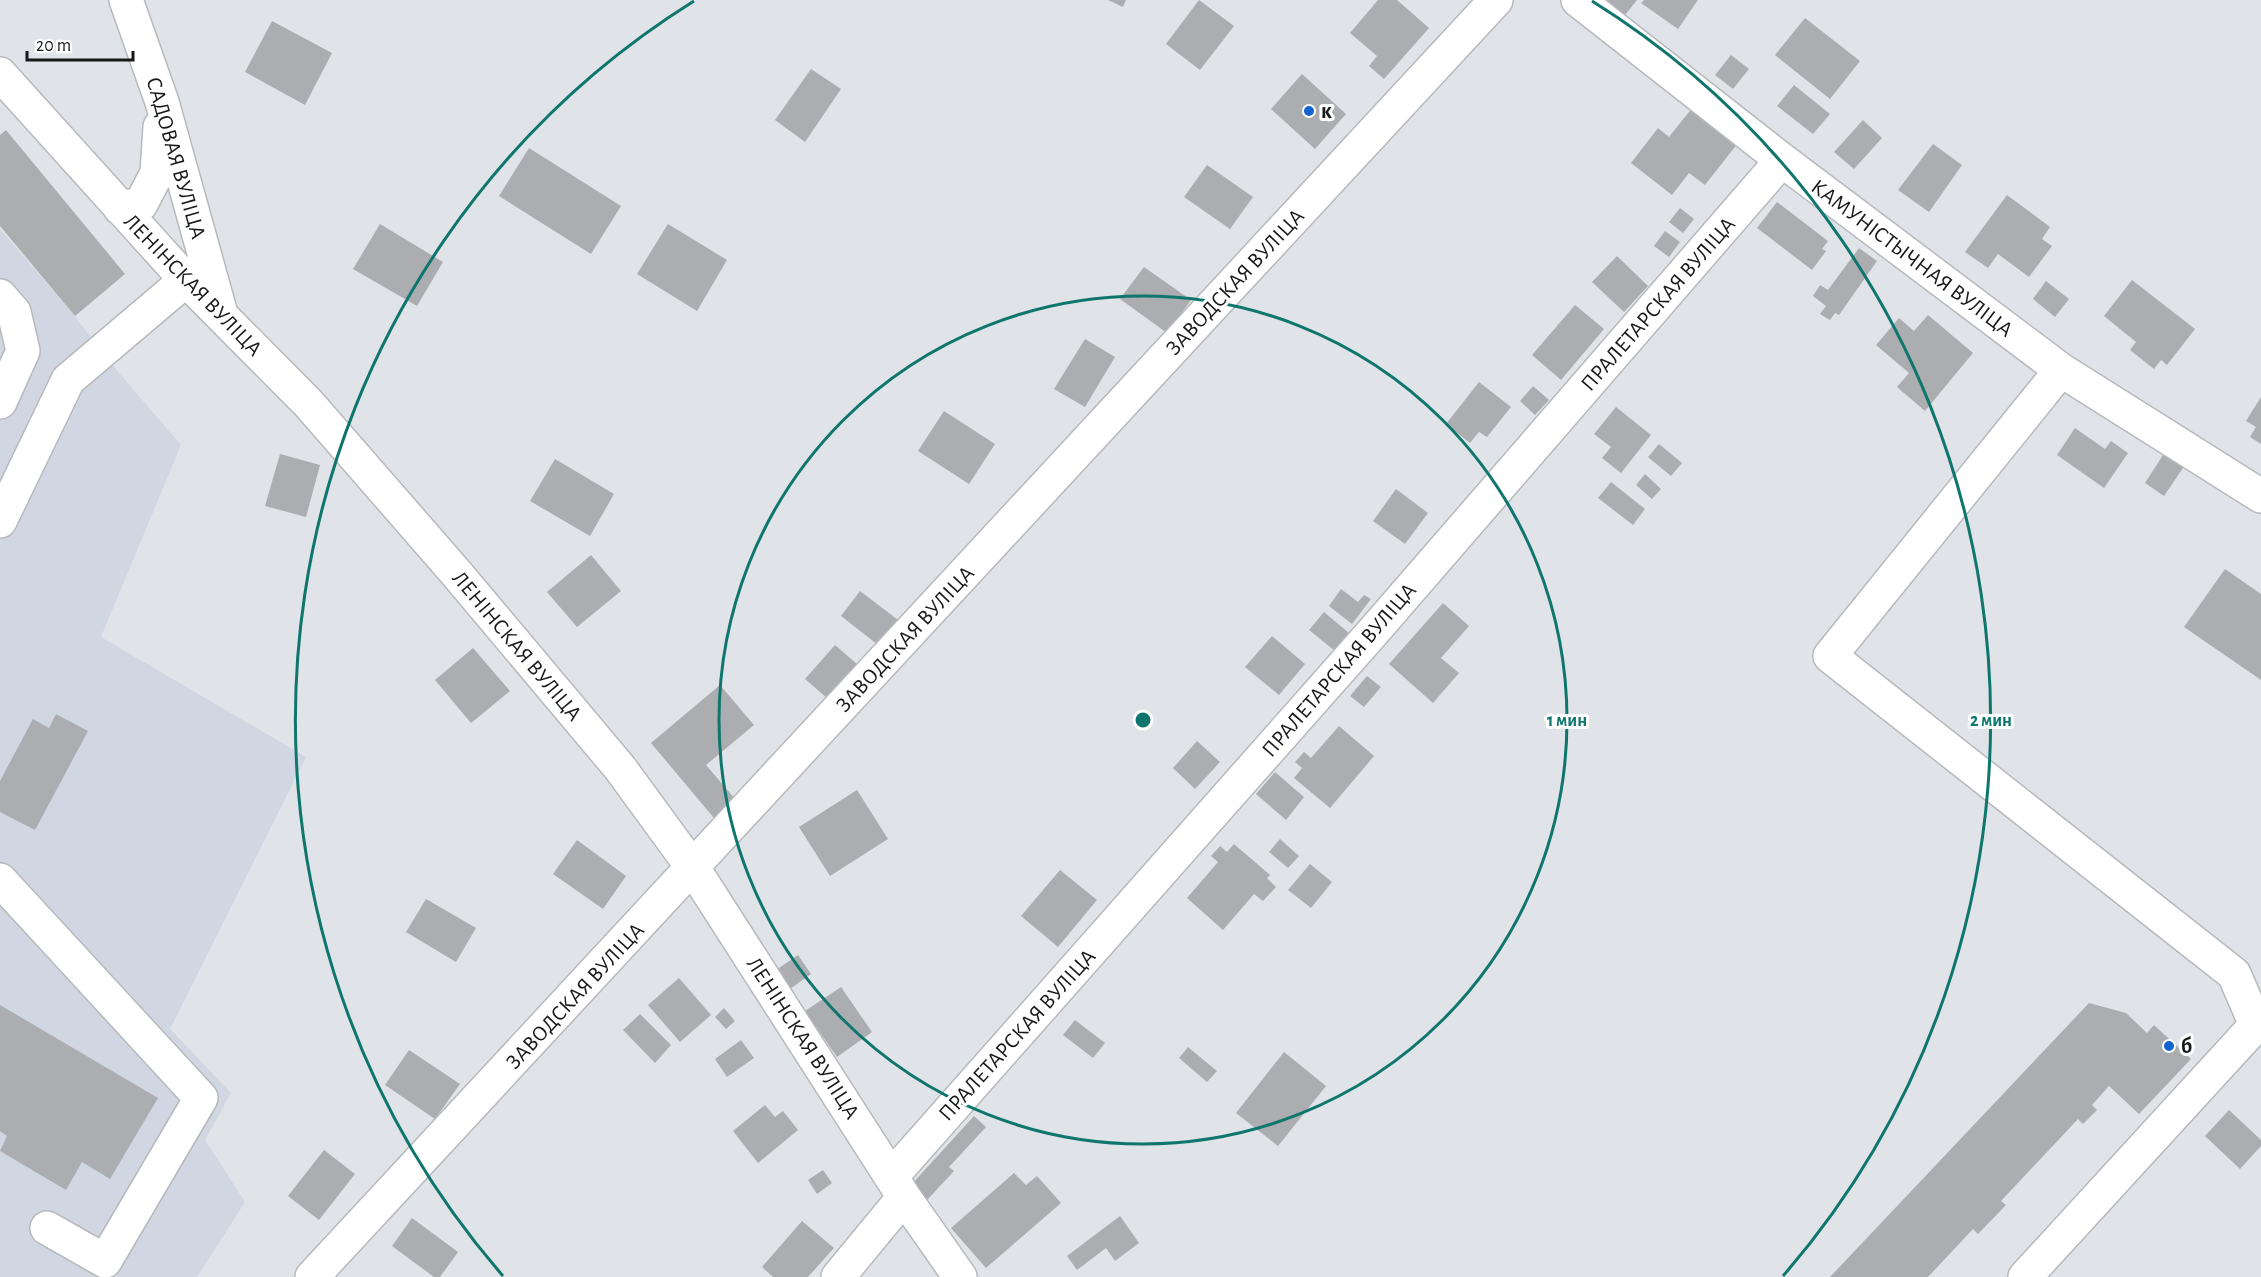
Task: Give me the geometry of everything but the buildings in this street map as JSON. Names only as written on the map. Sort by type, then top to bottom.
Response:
[{"type":"street","name":"САДОВАЯ ВУЛІЦА","points":[[126,0],[162,102],[222,317]]},
{"type":"street","name":"ЗАВОДСКАЯ ВУЛІЦА","points":[[312,1277],[1496,0]]},
{"type":"street","name":"КАМУНІСТЫЧНАЯ ВУЛІЦА","points":[[1578,0],[1782,160],[2061,370],[2261,496]]},
{"type":"street","name":"ЛЕНІНСКАЯ ВУЛІЦА","points":[[0,74],[186,280],[309,404],[457,574],[620,768],[693,868],[898,1187],[960,1277]]},
{"type":"street","points":[[120,208],[141,204],[157,173],[162,102]]},
{"type":"street","name":"ПРАЛЕТАРСКАЯ ВУЛІЦА","points":[[838,1277],[898,1187],[1782,160]]},
{"type":"street","points":[[0,520],[68,380],[186,280]]},
{"type":"street","points":[[0,296],[14,312],[22,351],[0,402]]},
{"type":"street","points":[[2025,1277],[2259,1024],[2234,974],[1830,656],[2061,370]]},
{"type":"street","points":[[0,880],[201,1098],[105,1261],[47,1228]]},
{"type":"shaded area","points":[[0,229],[181,445],[101,637],[306,757],[170,1029],[231,1093],[205,1140],[245,1202],[197,1277],[0,1277]]},
{"type":"place","name":"к","points":[[1309,111]]},
{"type":"place","name":"б","points":[[2169,1046]]}]
